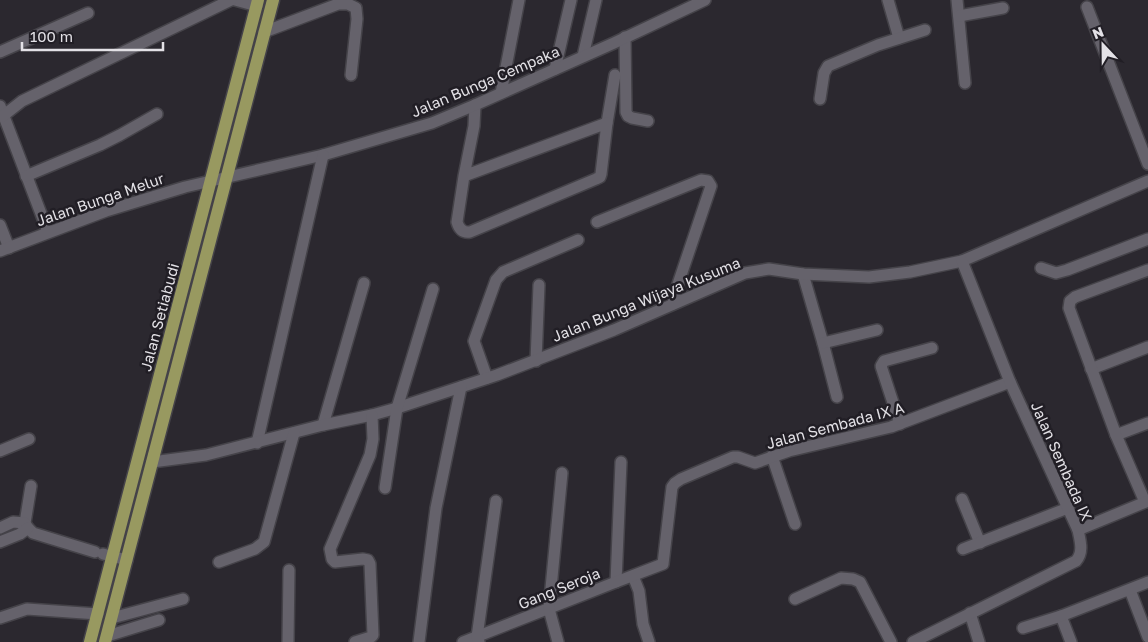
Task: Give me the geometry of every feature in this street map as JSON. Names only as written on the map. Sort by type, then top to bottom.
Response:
[{"type":"main road","name":"Jalan Setiabudi","points":[[106,639],[273,0]]},
{"type":"main road","name":"Jalan Setiabudi","points":[[90,642],[98,614],[103,554],[211,180],[258,3]]},
{"type":"street","points":[[48,232],[2,111],[231,0]]},
{"type":"street","points":[[235,0],[258,3]]},
{"type":"street","points":[[501,93],[519,0]]},
{"type":"street","points":[[555,69],[571,0]]},
{"type":"street","points":[[583,56],[596,0]]},
{"type":"street","name":"Jalan Bunga Cempaka","points":[[211,180],[323,155],[432,123],[705,0]]},
{"type":"street","points":[[888,0],[899,38]]},
{"type":"street","points":[[957,0],[965,83]]},
{"type":"street","points":[[264,32],[338,4],[348,4],[356,8],[357,19],[351,75]]},
{"type":"street","points":[[1087,7],[1148,164]]},
{"type":"street","points":[[959,16],[1003,8]]},
{"type":"street","points":[[0,52],[88,13]]},
{"type":"street","points":[[820,99],[824,73],[828,66],[899,38],[926,30]]},
{"type":"street","points":[[625,37],[626,112],[632,118],[648,121]]},
{"type":"street","points":[[475,105],[474,126],[457,222],[458,227],[466,233],[600,177],[615,75]]},
{"type":"street","points":[[26,176],[107,141],[157,114]]},
{"type":"street","points":[[464,176],[607,123]]},
{"type":"street","points":[[257,442],[323,155]]},
{"type":"street","name":"Jalan Bunga Melur","points":[[4,250],[106,211],[211,180]]},
{"type":"street","points":[[597,222],[701,180],[708,181],[711,186],[673,304]]},
{"type":"street","name":"Jalan Bunga Wijaya Kusuma","points":[[152,462],[206,455],[397,408],[536,361],[614,330],[745,273],[769,269],[803,274],[869,277],[910,272],[962,261],[1147,183]]},
{"type":"street","points":[[0,226],[4,250]]},
{"type":"street","points":[[1041,268],[1056,272],[1067,270],[1148,239]]},
{"type":"street","points":[[486,378],[474,341],[496,280],[503,272],[578,240]]},
{"type":"street","name":"Jalan Sembada IX","points":[[913,642],[1076,561],[1080,553],[1078,530],[1010,382],[962,261]]},
{"type":"street","points":[[1078,530],[1147,502],[1116,435],[1069,308],[1070,301],[1075,297],[1148,270]]},
{"type":"street","points":[[803,274],[823,342],[836,397]]},
{"type":"street","points":[[322,425],[364,283]]},
{"type":"street","points":[[536,361],[539,285]]},
{"type":"street","points":[[384,488],[397,408],[433,289]]},
{"type":"street","points":[[823,342],[877,330]]},
{"type":"street","points":[[1091,369],[1148,347]]},
{"type":"street","points":[[900,424],[881,366],[882,363],[932,348]]},
{"type":"street","name":"Jalan Sembada IX A","points":[[664,562],[672,487],[675,483],[733,457],[758,462],[796,449],[891,427],[1010,382]]},
{"type":"street","points":[[419,642],[436,508],[461,387]]},
{"type":"street","points":[[355,642],[371,638],[373,635],[370,564],[368,560],[363,559],[335,562],[332,559],[330,549],[370,455],[373,439],[372,415]]},
{"type":"street","points":[[1116,435],[1148,423]]},
{"type":"street","points":[[219,562],[255,549],[264,542],[294,433]]},
{"type":"street","points":[[0,451],[29,439]]},
{"type":"street","points":[[772,456],[794,524]]},
{"type":"street","points":[[616,582],[621,462]]},
{"type":"street","points":[[558,642],[549,609],[562,473]]},
{"type":"street","points":[[0,542],[20,534],[26,526],[31,486]]},
{"type":"street","points":[[962,499],[980,543]]},
{"type":"street","points":[[478,639],[496,501]]},
{"type":"street","points":[[963,549],[1068,508]]},
{"type":"street","points":[[0,528],[13,522],[26,526],[33,533],[127,560]]},
{"type":"street","name":"Gang Seroja","points":[[463,642],[478,639],[616,582],[660,566],[664,562]]},
{"type":"street","points":[[288,642],[289,570]]},
{"type":"street","points":[[633,576],[638,591],[642,624],[649,642]]},
{"type":"street","points":[[795,599],[841,578],[853,578],[860,582],[891,642]]},
{"type":"street","points":[[1022,628],[1061,616],[1148,582]]},
{"type":"street","points":[[1130,590],[1148,637]]},
{"type":"street","points":[[112,618],[182,599]]},
{"type":"street","points":[[0,618],[27,609],[98,614]]},
{"type":"street","points":[[970,613],[979,642]]},
{"type":"street","points":[[1061,616],[1071,642]]},
{"type":"street","points":[[106,639],[159,620]]}]
